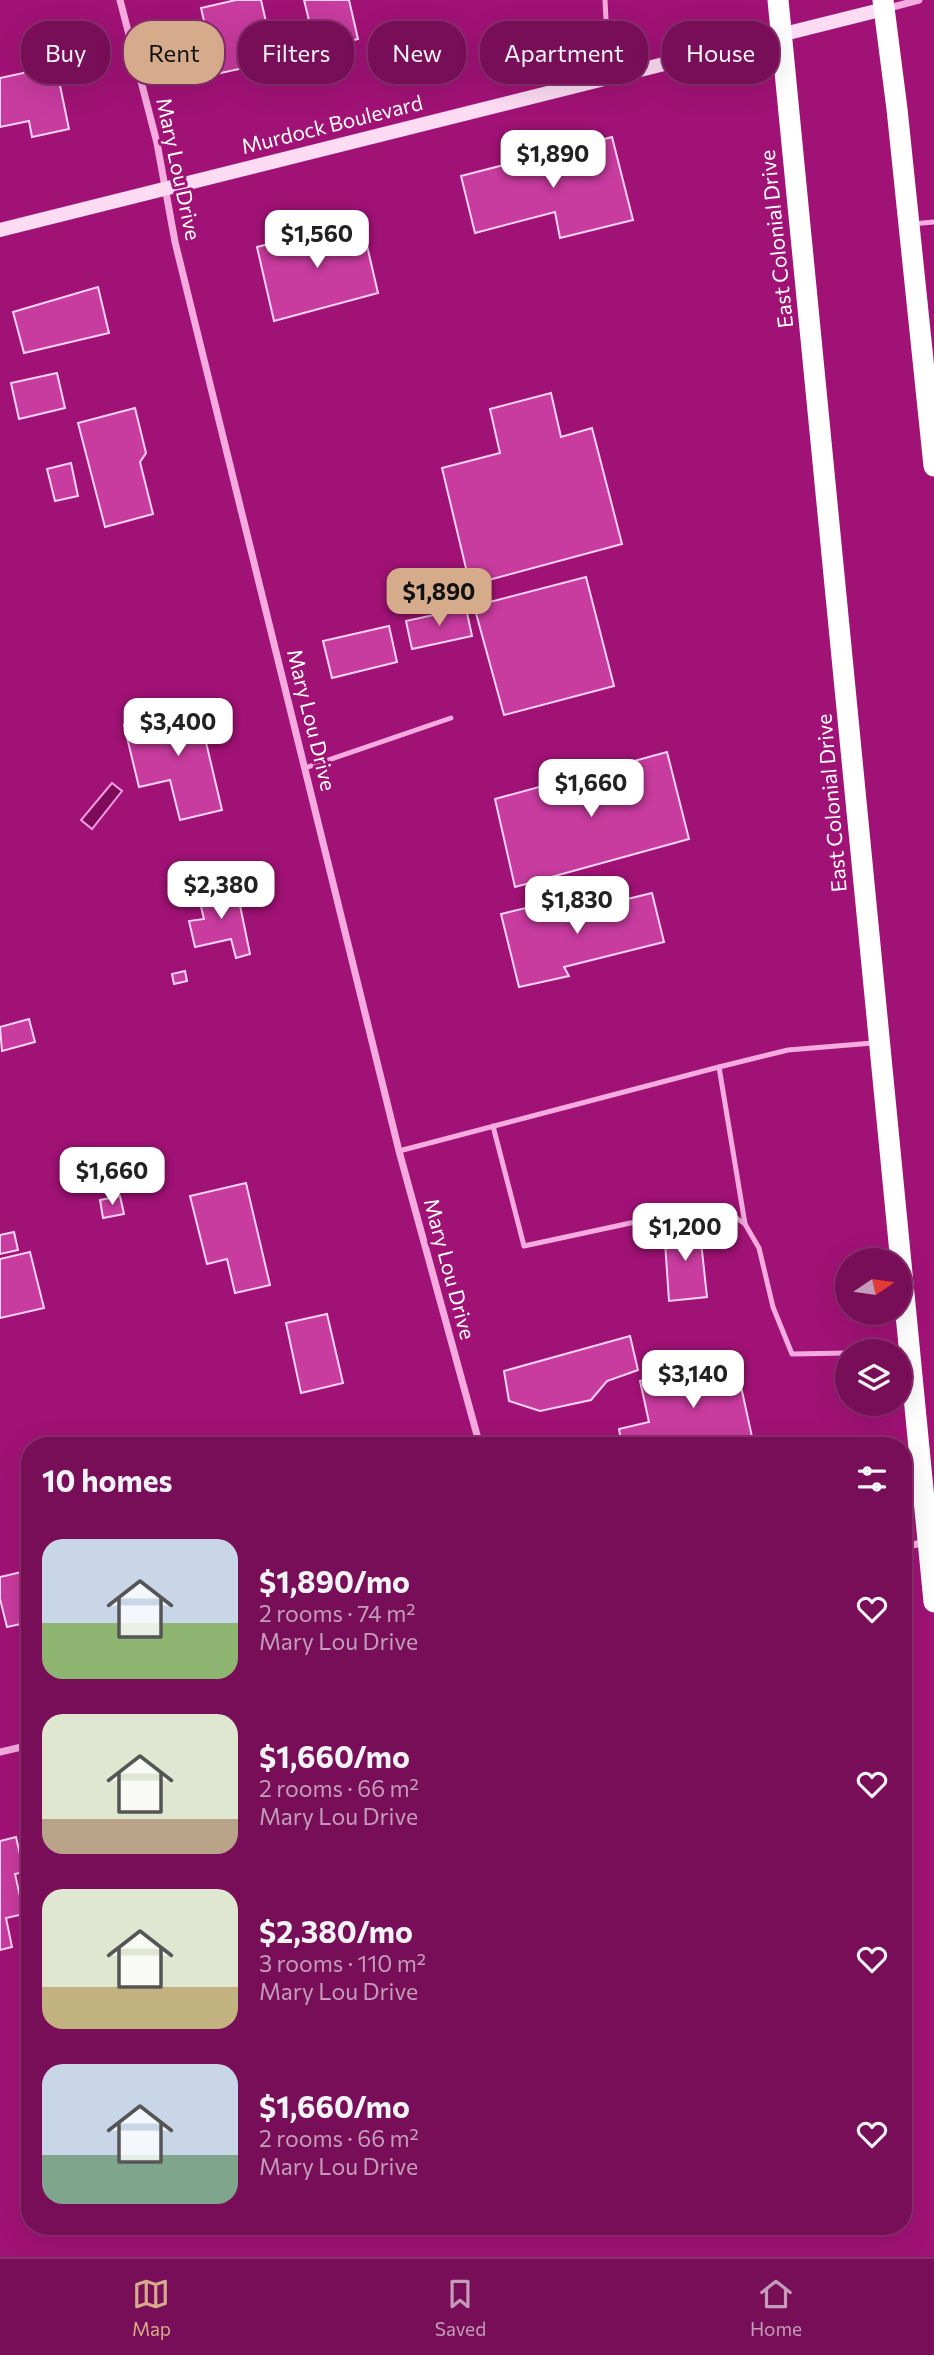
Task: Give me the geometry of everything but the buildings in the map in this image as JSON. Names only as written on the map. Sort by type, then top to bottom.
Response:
[{"type":"highway","name":"East Colonial Drive","points":[[778,0],[880,1043],[904,1339]]},
{"type":"highway","points":[[884,5],[934,466]]},
{"type":"highway","name":"East Colonial Drive","points":[[912,1389],[931,1544],[934,1602]]},
{"type":"highway","points":[[915,1405],[934,1444]]},
{"type":"street","name":"Mary Lou Drive","points":[[120,0],[157,143],[176,242],[400,1151],[478,1437]]},
{"type":"street","name":"Murdock Boulevard","points":[[648,67],[884,5],[919,0]]},
{"type":"street","name":"Murdock Boulevard","points":[[0,230],[581,84]]},
{"type":"street","points":[[912,1546],[931,1544]]},
{"type":"street","points":[[0,1752],[21,1747]]},
{"type":"lane","points":[[605,0],[606,21]]},
{"type":"lane","points":[[909,225],[934,222]]},
{"type":"lane","points":[[305,768],[451,718]]},
{"type":"lane","points":[[400,1151],[788,1050],[880,1043]]},
{"type":"lane","points":[[719,1068],[745,1224],[759,1248],[773,1307],[792,1354],[835,1353]]},
{"type":"lane","points":[[493,1126],[524,1246],[720,1207],[745,1224]]},
{"type":"shaded area","points":[[112,783],[122,791],[92,829],[81,820]]}]
